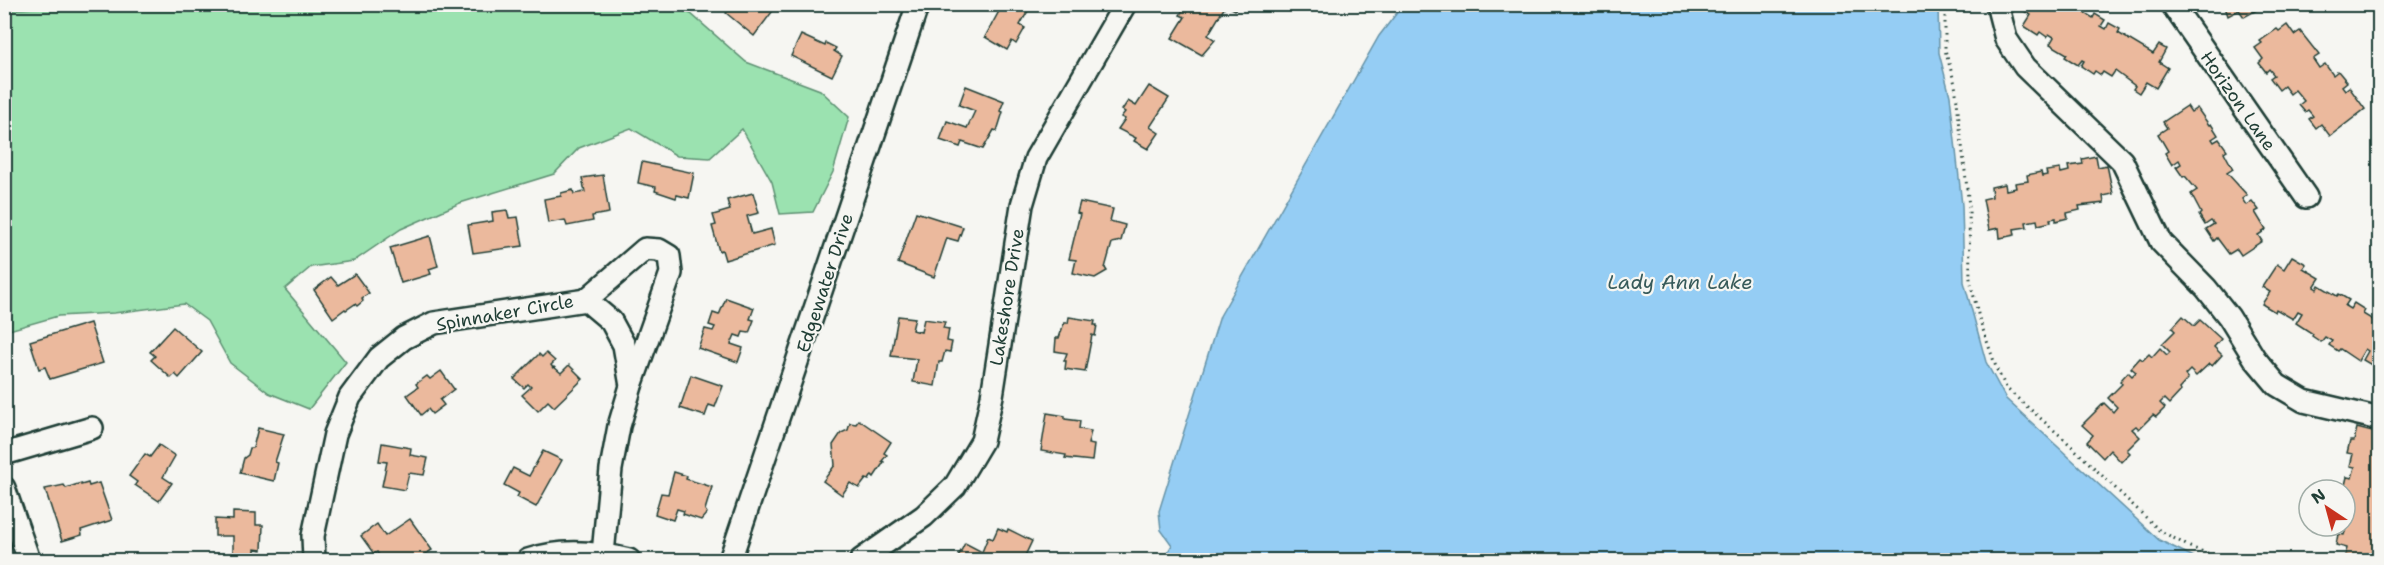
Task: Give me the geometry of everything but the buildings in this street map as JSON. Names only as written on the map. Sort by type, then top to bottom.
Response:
[{"type":"street","name":"Lakeshore Drive","points":[[861,561],[924,516],[955,486],[982,441],[992,396],[1022,205],[1036,158],[1125,4]]},
{"type":"street","points":[[1997,4],[2006,39],[2025,67],[2122,161],[2161,242],[2206,288],[2229,317],[2255,359],[2277,385],[2304,401],[2379,419]]},
{"type":"street","name":"Horizon Lane","points":[[2172,4],[2306,197]]},
{"type":"street","name":"Edgewater Drive","points":[[730,561],[914,6]]},
{"type":"street","points":[[586,300],[645,249],[659,250],[669,256],[671,273],[631,386]]},
{"type":"street","name":"Spinnaker Circle","points":[[314,561],[313,536],[335,434],[350,397],[379,358],[404,338],[434,323],[586,300],[611,321],[624,345],[631,386],[619,426],[611,469],[603,554]]},
{"type":"street","points":[[4,454],[92,428]]},
{"type":"street","points":[[4,488],[29,561]]},
{"type":"street","points":[[528,561],[576,553],[603,554],[629,561]]},
{"type":"path","points":[[1945,4],[1945,50],[1955,84],[1969,206],[1970,280],[1979,318],[1997,370],[2007,389],[2015,397],[2064,439],[2160,530],[2190,547],[2227,561]]},
{"type":"green space","points":[[81,5],[669,5],[691,14],[746,62],[820,90],[849,117],[833,172],[813,212],[780,214],[772,182],[742,129],[710,158],[677,156],[631,128],[579,148],[554,174],[460,203],[401,229],[354,261],[311,267],[285,289],[346,362],[309,409],[269,393],[230,363],[207,321],[184,304],[114,313],[58,316],[5,330],[5,10]]},
{"type":"water","name":"Lady Ann Lake","points":[[1403,5],[1938,5],[1939,53],[1950,96],[1962,205],[1964,282],[1986,362],[2006,399],[2159,540],[2200,560],[1163,560],[1172,545],[1161,530],[1159,511],[1220,316],[1379,36]]}]
